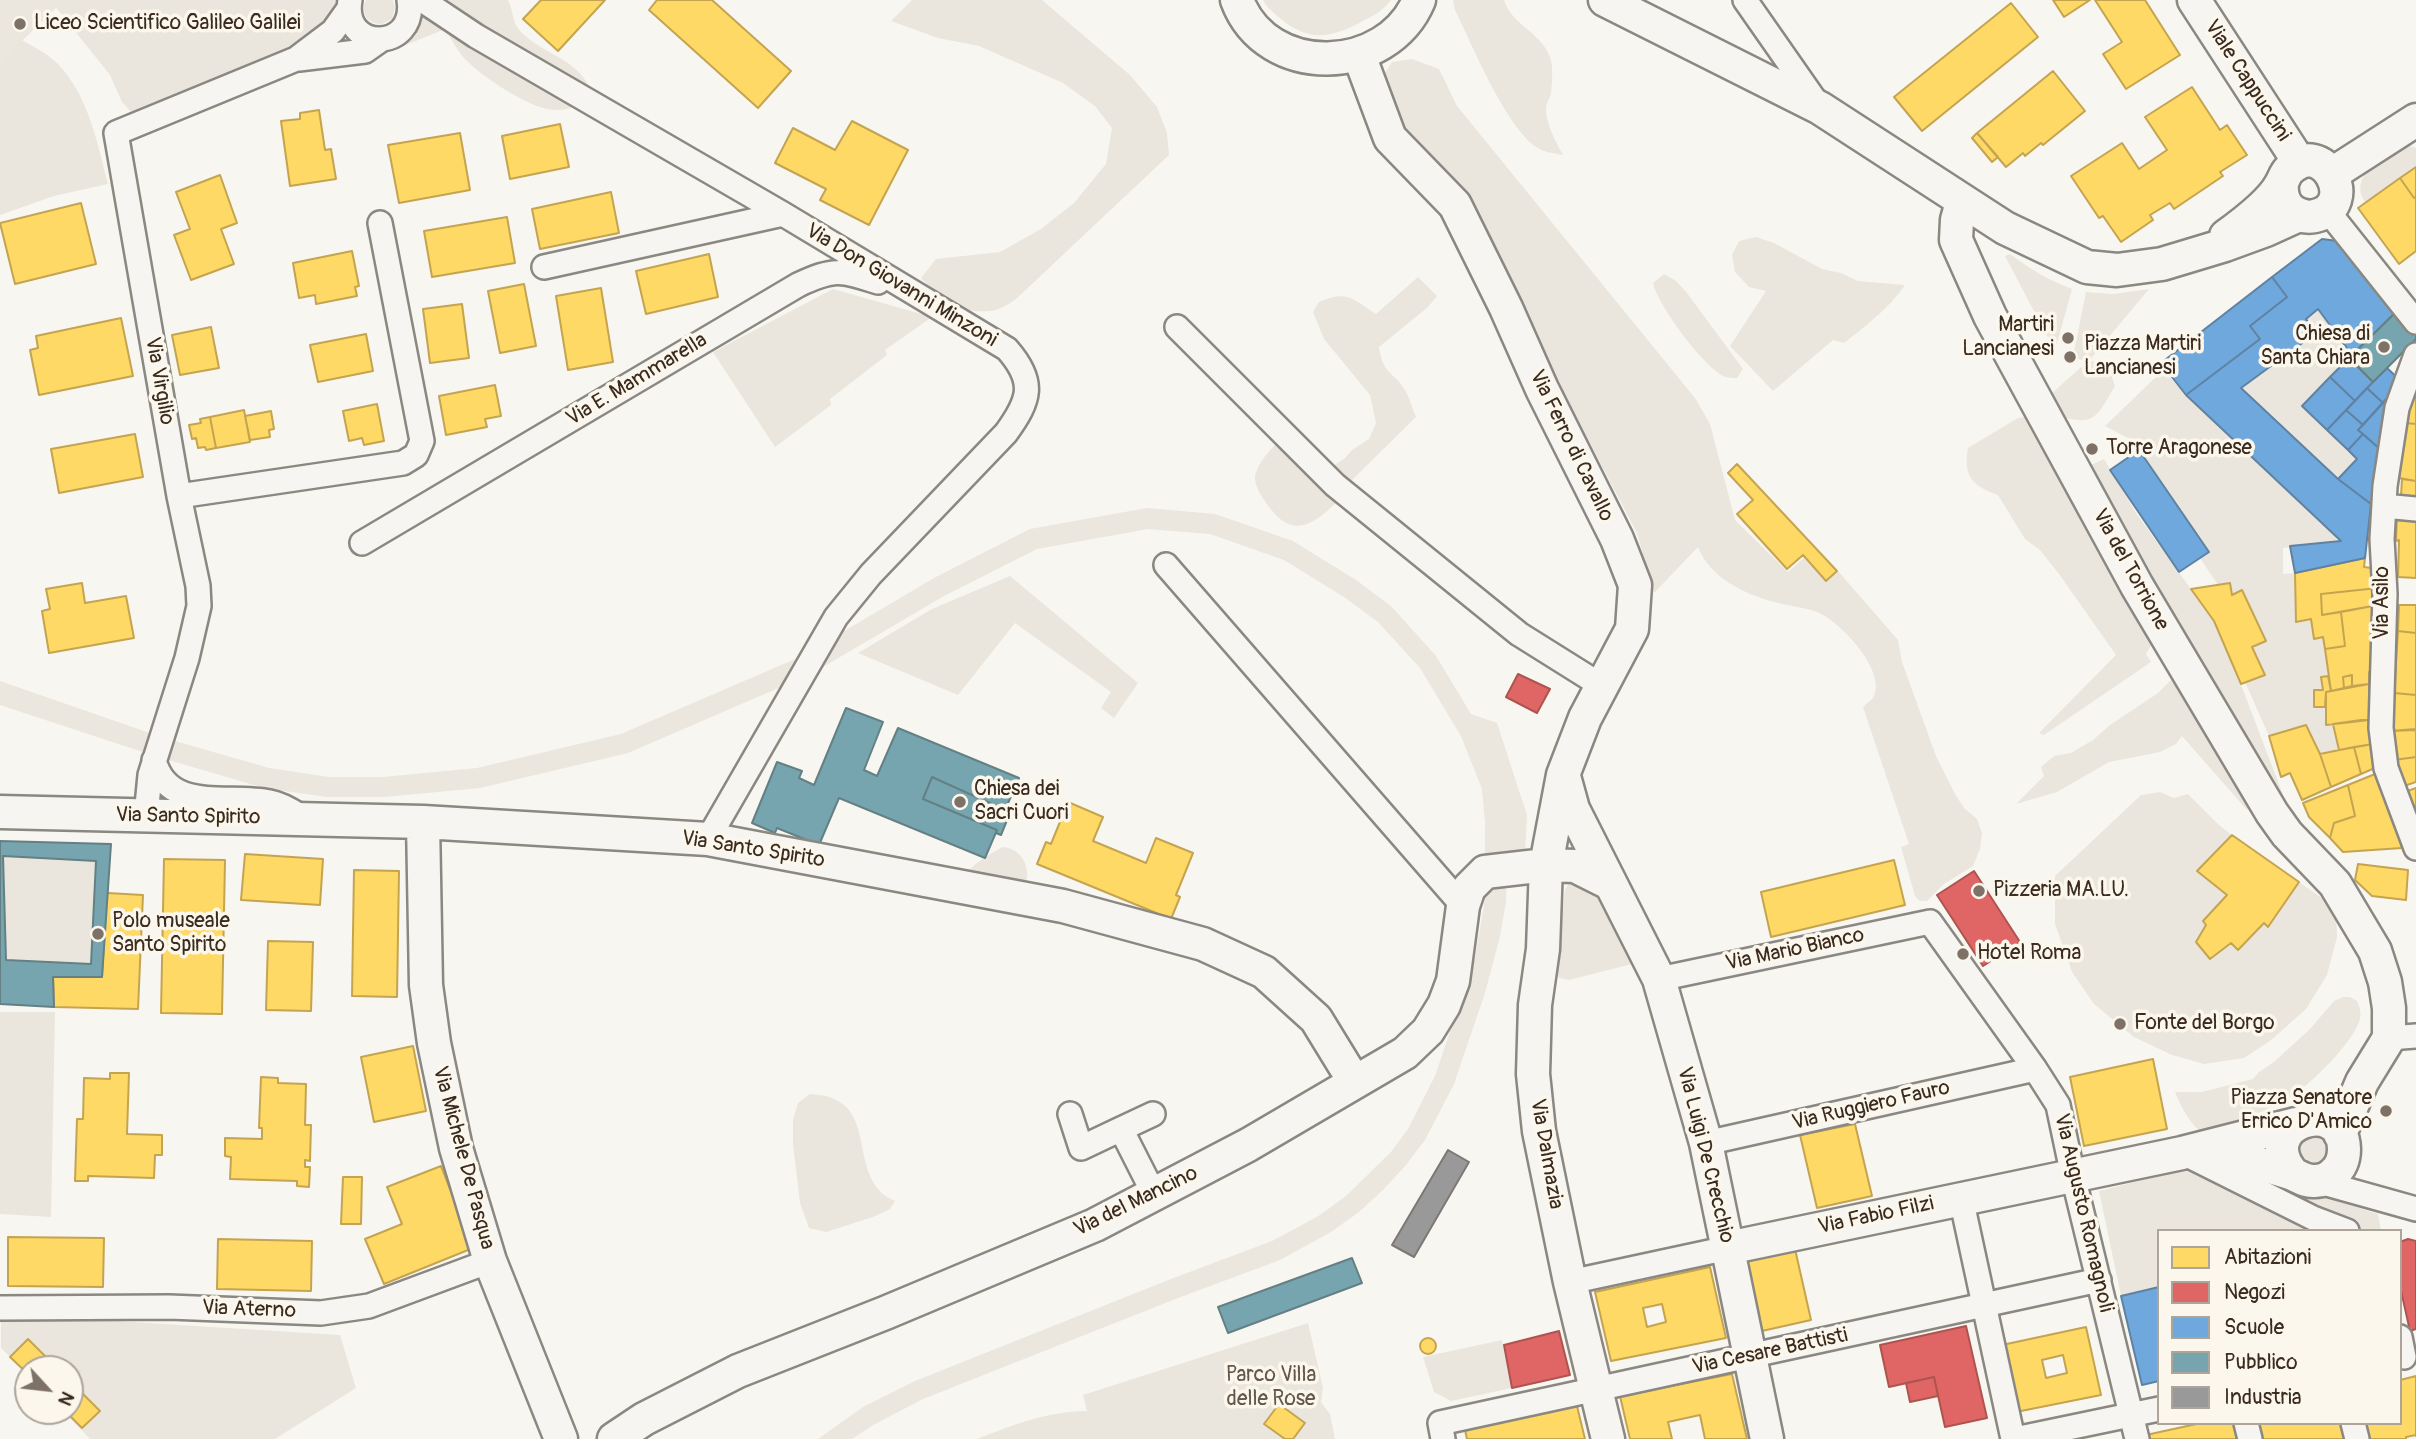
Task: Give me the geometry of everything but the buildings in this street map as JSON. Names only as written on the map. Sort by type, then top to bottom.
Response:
[{"type":"street","points":[[349,5],[350,19],[363,35],[382,39],[401,31],[410,12],[409,0]]},
{"type":"street","name":"Via Don Giovanni Minzoni","points":[[422,0],[487,42],[783,214],[1007,349],[1024,373],[1028,384],[1026,400],[1006,433],[880,564],[836,617],[708,839]]},
{"type":"street","points":[[1237,0],[1254,28],[1277,46],[1302,56],[1331,60],[1359,55],[1386,41],[1402,26],[1419,0]]},
{"type":"street","points":[[1605,0],[1821,108],[1962,202],[2016,234],[2063,257],[2098,269],[2117,270],[2162,264],[2198,253],[2313,213],[2336,196],[2332,174],[2316,162],[2310,161],[2289,174],[2244,223],[2198,253]]},
{"type":"street","points":[[1745,0],[1821,108]]},
{"type":"street","name":"Viale Cappuccini","points":[[2194,0],[2292,151],[2289,174]]},
{"type":"street","name":"Via Virgilio","points":[[146,816],[150,775],[187,658],[199,606],[198,586],[179,496],[116,133],[296,59],[333,31],[349,5]]},
{"type":"street","name":"Via Virgilio","points":[[296,59],[365,51],[382,39]]},
{"type":"street","name":"Via Ferro di Cavallo","points":[[1359,55],[1390,138],[1455,205],[1617,539],[1635,585],[1632,629],[1585,718],[1563,775],[1546,865]]},
{"type":"street","points":[[2332,174],[2416,120]]},
{"type":"street","points":[[2289,174],[2285,203],[2313,213],[2416,322]]},
{"type":"street","name":"Via del Torrione","points":[[1962,202],[1957,220],[1956,240],[1990,316],[2137,586],[2272,813],[2287,834],[2335,884],[2354,913],[2375,951],[2385,982],[2389,1008],[2402,1037]]},
{"type":"street","points":[[544,267],[783,214]]},
{"type":"street","points":[[179,496],[403,463],[416,455],[422,441],[380,222]]},
{"type":"street","name":"Via E. Mammarella","points":[[362,543],[786,292],[823,273],[849,272],[924,298]]},
{"type":"street","points":[[1177,327],[1344,493],[1520,634],[1602,685]]},
{"type":"street","name":"Via Asilo","points":[[2416,355],[2397,408],[2385,486],[2382,747],[2394,793],[2416,849]]},
{"type":"street","points":[[2384,506],[2416,509]]},
{"type":"street","points":[[1166,565],[1463,906]]},
{"type":"street","points":[[154,760],[157,772],[164,782],[182,794],[271,802],[284,806],[307,820]]},
{"type":"street","name":"Via Luigi De Crecchio","points":[[1563,775],[1573,809],[1659,979],[1706,1143],[1767,1439]]},
{"type":"street","name":"Via Santo Spirito","points":[[0,812],[423,822],[708,839],[1063,906],[1203,944],[1264,972],[1316,1019],[1354,1082]]},
{"type":"street","name":"Via Michele De Pasqua","points":[[423,822],[426,985],[434,1043],[456,1148],[490,1261],[561,1439]]},
{"type":"street","points":[[1546,865],[1575,866],[1609,883]]},
{"type":"street","name":"Via del Mancino","points":[[614,1439],[644,1419],[738,1371],[1095,1225],[1248,1146],[1405,1053],[1428,1031],[1444,1005],[1453,981],[1463,906],[1469,888],[1485,872],[1546,865]]},
{"type":"street","name":"Via Dalmazia","points":[[1546,865],[1543,949],[1535,1004],[1533,1074],[1539,1131],[1570,1282],[1608,1439]]},
{"type":"street","name":"Via Mario Bianco","points":[[1659,979],[1930,922]]},
{"type":"street","name":"Via Augusto Romagnoli","points":[[1930,922],[2058,1105],[2137,1439]]},
{"type":"street","points":[[2182,1153],[2302,1122],[2327,1122],[2340,1134],[2344,1144],[2341,1164],[2326,1178],[2305,1177],[2283,1158],[2284,1139],[2302,1122],[2362,1082],[2402,1037]]},
{"type":"street","name":"Via Ruggiero Fauro","points":[[1706,1143],[2035,1069]]},
{"type":"street","points":[[2340,1134],[2362,1082]]},
{"type":"street","points":[[1070,1114],[1081,1148],[1153,1114]]},
{"type":"street","points":[[1122,1129],[1154,1194]]},
{"type":"street","points":[[2182,1153],[2219,1155],[2416,1209]]},
{"type":"street","points":[[2182,1153],[2313,1219],[2341,1229]]},
{"type":"street","name":"Via Fabio Filzi","points":[[1570,1282],[2182,1153]]},
{"type":"street","points":[[1961,1198],[2014,1439],[2040,1437],[2157,1409]]},
{"type":"street","name":"Via Aterno","points":[[0,1308],[169,1307],[321,1313],[369,1306],[490,1261]]},
{"type":"street","name":"Via Cesare Battisti","points":[[1442,1431],[1597,1389],[2099,1280]]},
{"type":"shaded area","name":"Liceo Scientifico Galileo Galilei","points":[[0,0],[60,0],[54,5],[56,8],[0,62]]},
{"type":"shaded area","points":[[1147,508],[1215,514],[1293,541],[1356,580],[1392,607],[1436,656],[1471,714],[1497,723],[1527,815],[1525,852],[1507,853],[1506,902],[1485,993],[1454,1084],[1425,1140],[1383,1190],[1331,1232],[1280,1260],[923,1399],[852,1439],[818,1439],[863,1407],[915,1381],[1272,1241],[1293,1230],[1346,1196],[1391,1152],[1408,1129],[1435,1076],[1475,958],[1485,900],[1485,822],[1482,789],[1461,736],[1420,668],[1378,622],[1344,597],[1284,560],[1210,534],[1148,529],[1037,549],[944,596],[811,674],[628,753],[480,788],[384,797],[327,797],[264,788],[155,756],[0,705],[0,681],[161,737],[269,768],[329,777],[383,777],[477,768],[621,734],[802,656],[934,578],[1030,529]]},
{"type":"green space","points":[[60,0],[342,0],[325,26],[302,42],[131,112],[122,102],[110,75],[54,5]]},
{"type":"green space","points":[[366,0],[393,0],[395,8],[392,19],[382,24],[369,20],[364,13]]},
{"type":"green space","points":[[424,0],[508,0],[515,24],[520,31],[580,73],[593,96],[576,106],[556,110],[534,105],[513,94],[464,58]]},
{"type":"green space","points":[[912,0],[1042,0],[1130,75],[1157,107],[1167,133],[1169,155],[1015,300],[996,310],[979,311],[960,307],[943,298],[921,278],[936,259],[1000,252],[1041,229],[1074,203],[1106,164],[1112,128],[1095,106],[1063,83],[979,46],[938,38],[891,21]]},
{"type":"green space","points":[[1263,0],[1391,0],[1378,13],[1340,32],[1320,35],[1291,26]]},
{"type":"green space","points":[[1453,0],[1504,0],[1513,15],[1545,47],[1551,59],[1552,73],[1546,115],[1563,155],[1544,151],[1533,145],[1511,119],[1480,62],[1455,10]]},
{"type":"green space","points":[[418,12],[443,30],[376,57],[400,43]]},
{"type":"green space","points":[[22,40],[54,60],[69,77],[85,105],[108,184],[54,196],[0,215],[0,62]]},
{"type":"green space","points":[[1412,59],[1439,69],[1457,106],[1695,398],[1710,424],[1735,520],[1788,572],[1804,558],[1826,582],[1838,571],[1898,640],[1902,662],[1936,756],[1955,794],[1964,808],[1977,819],[1982,833],[1980,849],[1973,866],[1944,884],[1927,901],[1920,901],[1915,896],[1901,847],[1909,844],[1863,707],[1874,696],[1876,685],[1867,660],[1848,636],[1827,617],[1740,589],[1711,568],[1698,547],[1654,593],[1637,533],[1584,432],[1554,387],[1478,216],[1398,128],[1383,76],[1392,62]]},
{"type":"green space","points":[[2403,143],[2416,148],[2416,167],[2366,203],[2361,193],[2364,176],[2378,160]]},
{"type":"green space","points":[[1756,237],[1774,243],[1822,269],[1841,273],[1858,281],[1905,285],[1861,330],[1844,343],[1833,340],[1773,391],[1730,346],[1766,291],[1749,287],[1735,272],[1732,255],[1739,241]]},
{"type":"green space","points":[[2010,254],[2039,274],[2072,289],[2055,351],[2005,256]]},
{"type":"green space","points":[[1664,274],[1676,281],[1687,293],[1743,369],[1737,378],[1726,377],[1707,363],[1663,306],[1653,283]]},
{"type":"green space","points":[[1418,277],[1437,296],[1428,307],[1379,347],[1383,363],[1405,390],[1416,417],[1350,482],[1333,466],[1369,439],[1376,423],[1370,395],[1324,339],[1313,312],[1319,302],[1343,296],[1355,300],[1376,314]]},
{"type":"green space","points":[[833,289],[932,317],[885,350],[887,355],[830,399],[831,405],[775,447],[713,352]]},
{"type":"green space","points":[[2149,289],[2088,362],[2073,357],[2086,292],[2113,294]]},
{"type":"green space","points":[[2318,309],[2352,355],[2302,406],[2357,459],[2338,479],[2241,388],[2316,333],[2306,319]]},
{"type":"green space","points":[[2092,361],[2104,362],[2115,386],[2104,405],[2094,417],[2087,419],[2070,419],[2057,415],[2050,395],[2080,368]]},
{"type":"green space","points":[[2158,375],[2168,375],[2341,541],[2283,548],[2283,574],[2295,573],[2296,622],[2311,619],[2314,639],[2323,637],[2328,676],[2321,678],[2323,690],[2314,690],[2314,707],[2325,707],[2326,725],[2333,724],[2339,750],[2320,754],[2306,725],[2269,736],[2245,682],[2265,675],[2252,647],[2266,641],[2242,590],[2232,595],[2230,584],[2218,585],[2200,558],[2208,552],[2139,450],[2128,438],[2105,426]]},
{"type":"green space","points":[[2032,416],[2152,634],[2151,645],[2146,654],[2151,662],[2044,735],[2039,733],[2116,655],[2059,574],[2040,550],[2025,539],[1998,495],[1976,484],[1968,473],[1968,448],[2018,418]]},
{"type":"green space","points":[[1278,441],[1338,501],[1321,516],[1304,525],[1288,524],[1279,518],[1265,502],[1257,487],[1257,469]]},
{"type":"green space","points":[[2104,459],[2136,513],[2214,621],[2287,805],[2277,798],[2084,463],[2091,465]]},
{"type":"green space","points":[[1010,576],[1138,683],[1114,718],[1101,708],[1111,692],[1015,623],[958,695],[858,653],[932,609]]},
{"type":"green space","points":[[2174,677],[2253,803],[2247,810],[2182,736],[2176,744],[2160,752],[2109,762],[2057,792],[2016,804],[2044,776],[2041,767],[2054,756],[2071,753],[2093,740],[2110,725],[2158,693]]},
{"type":"green space","name":"Fonte del Borgo","points":[[2160,792],[2174,798],[2188,794],[2218,824],[2295,887],[2299,882],[2336,908],[2337,937],[2327,975],[2306,1009],[2270,1041],[2244,1058],[2204,1064],[2172,1055],[2134,1037],[2094,1004],[2072,972],[2055,924],[2055,876],[2141,795]]},
{"type":"green space","points":[[1002,847],[1015,851],[1024,860],[1027,873],[1025,887],[968,872]]},
{"type":"green space","points":[[3,856],[96,861],[91,964],[6,960]]},
{"type":"green space","points":[[1579,879],[1588,884],[1604,902],[1634,959],[1632,964],[1569,980],[1556,975],[1565,889],[1570,882]]},
{"type":"green space","points":[[2343,997],[2357,1001],[2359,1022],[2340,1051],[2311,1081],[2274,1106],[2214,1132],[2203,1134],[2194,1125],[2175,1092],[2202,1092],[2253,1079],[2310,1029],[2334,1001]]},
{"type":"green space","points":[[0,1012],[55,1012],[51,1217],[0,1214]]},
{"type":"green space","points":[[810,1094],[831,1098],[845,1106],[854,1118],[872,1179],[882,1193],[895,1201],[890,1209],[826,1232],[809,1228],[800,1203],[793,1120],[798,1103]]},
{"type":"green space","points":[[2313,1137],[2323,1141],[2327,1151],[2323,1161],[2313,1165],[2303,1161],[2299,1151],[2303,1141]]},
{"type":"green space","points":[[2187,1169],[2304,1229],[2157,1229],[2157,1287],[2121,1296],[2099,1191]]},
{"type":"green space","points":[[2250,1174],[2378,1214],[2381,1229],[2344,1229]]},
{"type":"green space","points":[[1,1320],[116,1321],[340,1335],[356,1388],[275,1439],[90,1439],[76,1425],[84,1425],[84,1355],[14,1355],[14,1361],[1,1348]]},
{"type":"green space","name":"Parco Villa delle Rose","points":[[1308,1323],[1323,1388],[1321,1402],[1330,1414],[1335,1439],[977,1439],[1045,1416],[1087,1411],[1083,1395]]},
{"type":"green space","points":[[1502,1340],[1512,1388],[1451,1401],[1434,1392],[1423,1357]]},
{"type":"place","name":"Liceo Scientifico Galileo Galilei","points":[[20,24]]},
{"type":"place","name":"Martiri Lancianesi","points":[[2068,338]]},
{"type":"place","name":"Chiesa di Santa Chiara","points":[[2384,347]]},
{"type":"place","name":"Piazza Martiri Lancianesi","points":[[2070,357]]},
{"type":"place","name":"Torre Aragonese","points":[[2092,449]]},
{"type":"place","name":"Chiesa dei Sacri Cuori","points":[[960,802]]},
{"type":"place","name":"Pizzeria MA.LU.","points":[[1979,891]]},
{"type":"place","name":"Polo museale Santo Spirito","points":[[98,934]]},
{"type":"place","name":"Hotel Roma","points":[[1963,954]]},
{"type":"place","name":"Fonte del Borgo","points":[[2120,1024]]},
{"type":"place","name":"Piazza Senatore Errico D'Amico","points":[[2386,1111]]}]
